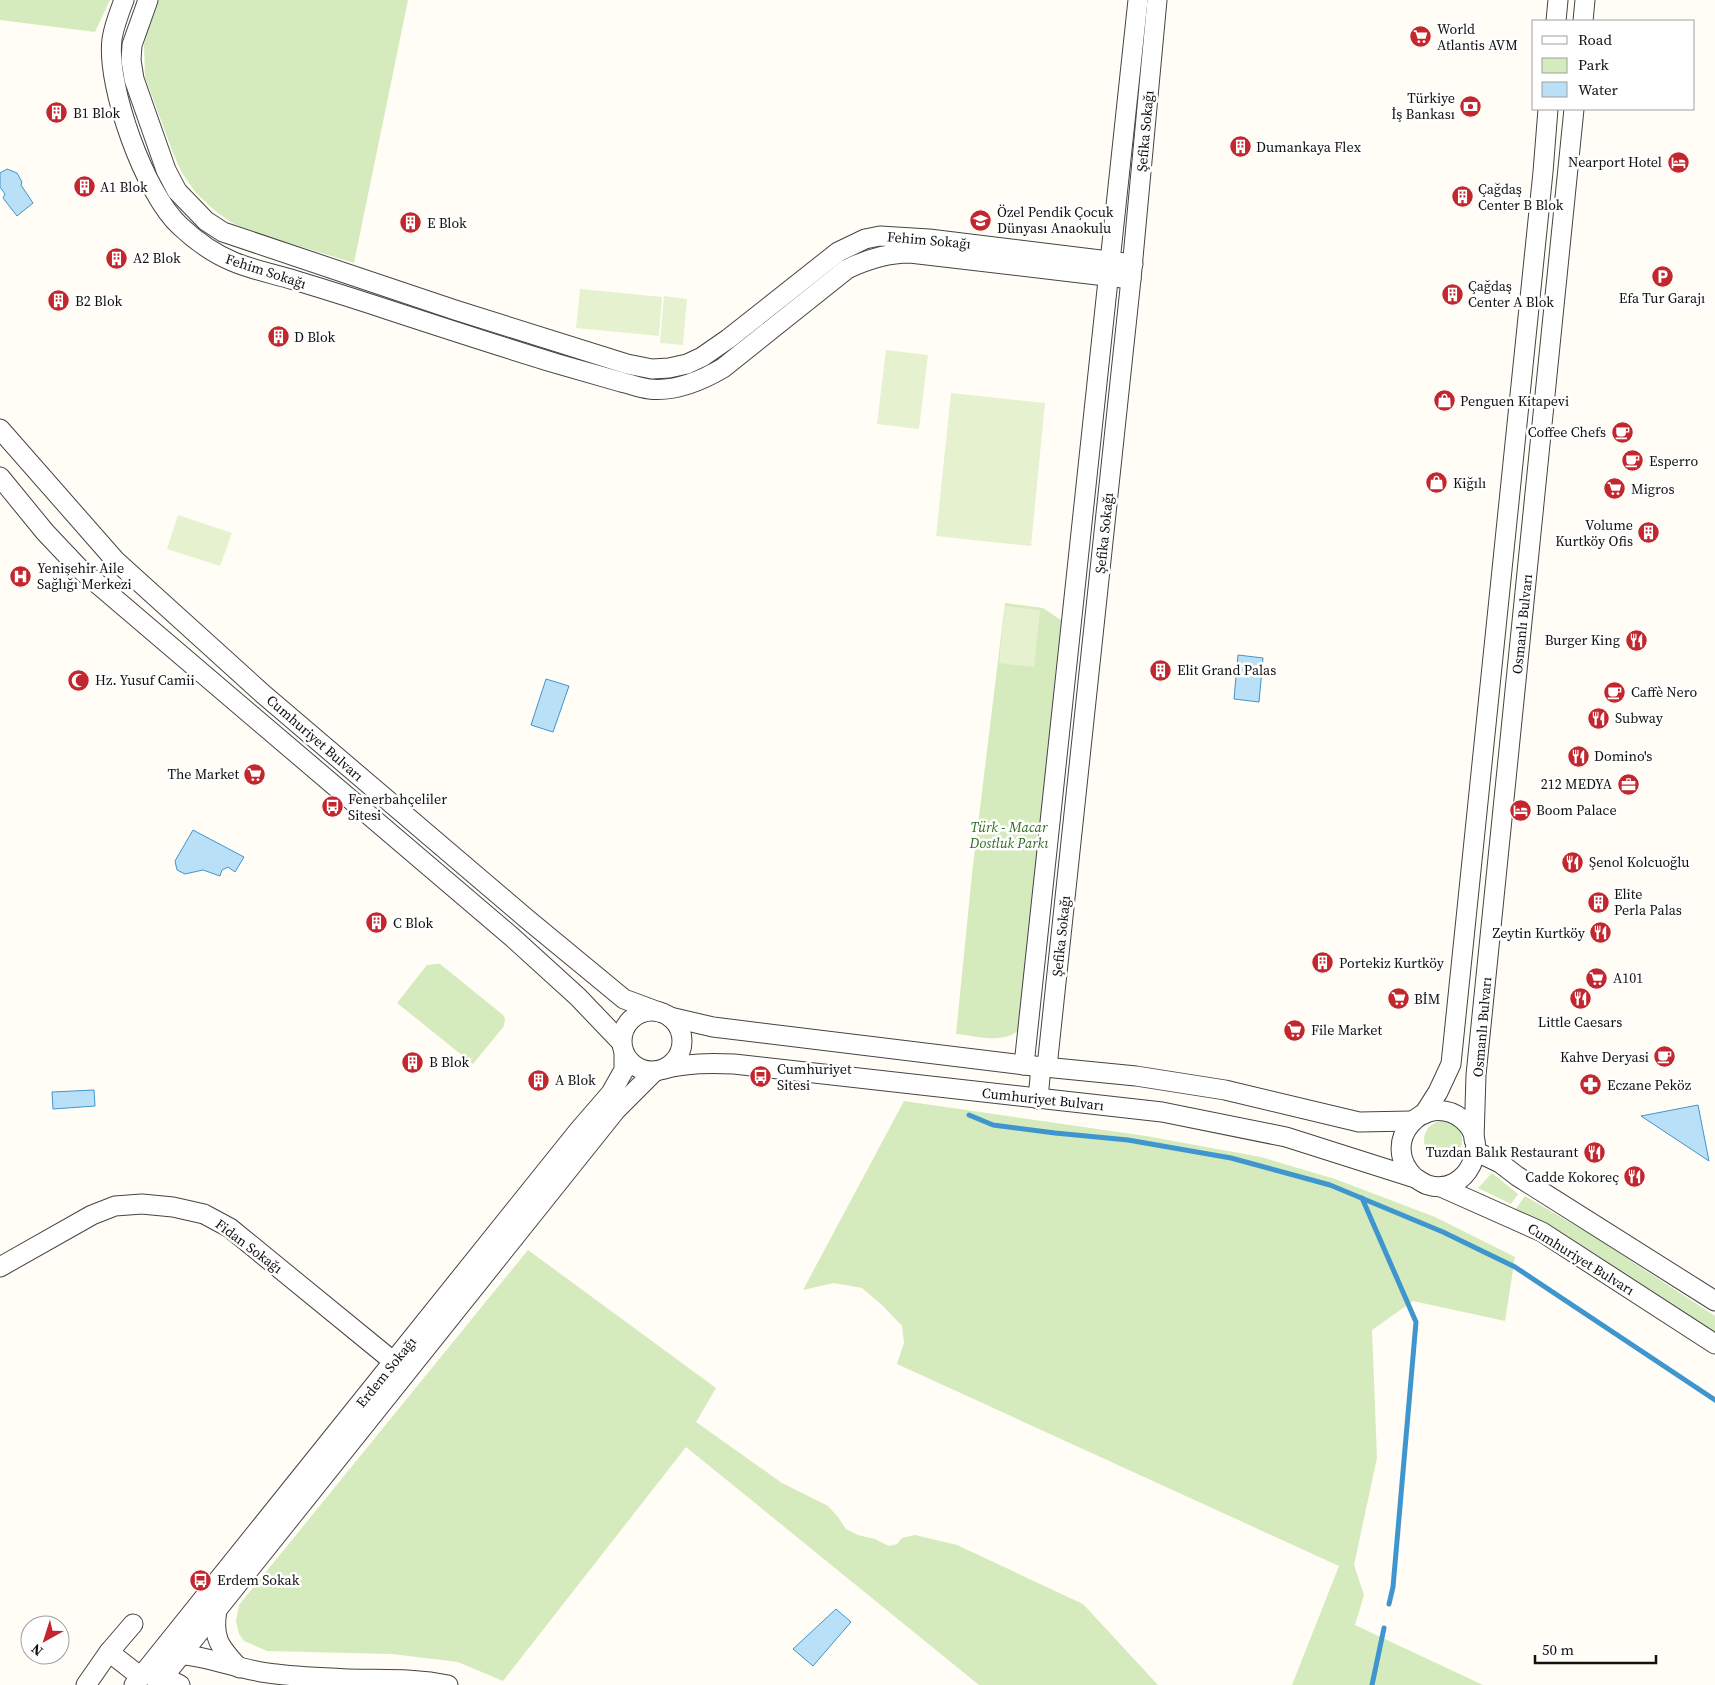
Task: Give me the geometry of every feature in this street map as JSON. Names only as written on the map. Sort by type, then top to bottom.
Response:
[{"type":"street","name":"Fehim Sokağı","points":[[124,0],[117,18],[112,40],[113,78],[134,146],[149,182],[161,204],[178,225],[216,254],[236,263],[334,292],[585,372],[650,389],[673,388],[692,384],[707,378],[723,368],[840,274],[864,261],[894,253],[1132,271]]},
{"type":"street","name":"Fehim Sokağı","points":[[148,0],[132,45],[131,60],[134,79],[166,170],[178,191],[206,221],[223,232],[456,310],[626,364],[652,368],[669,368],[687,364],[702,357],[728,339],[838,252],[865,239],[880,236],[929,239],[1110,269]]},
{"type":"street","name":"Şefika Sokağı","points":[[1038,1099],[1037,1066],[1110,269],[1138,0]]},
{"type":"street","name":"Şefika Sokağı","points":[[1037,1066],[1132,271],[1158,0]]},
{"type":"street","points":[[1556,20],[1558,0]]},
{"type":"street","points":[[1583,20],[1585,0]]},
{"type":"street","name":"Osmanlı Bulvarı","points":[[1418,1118],[1438,1092],[1451,1064],[1548,110]]},
{"type":"street","name":"Osmanlı Bulvarı","points":[[1475,1145],[1476,1075],[1574,110]]},
{"type":"street","points":[[450,330],[456,310]]},
{"type":"street","points":[[728,339],[740,354]]},
{"type":"street","name":"Cumhuriyet Bulvarı","points":[[0,429],[115,560],[263,694],[344,764],[624,999],[664,1014],[713,1027],[1136,1076],[1225,1090],[1359,1122],[1418,1118],[1433,1111],[1444,1111],[1464,1120],[1470,1128],[1475,1145]]},
{"type":"street","name":"Cumhuriyet Bulvarı","points":[[0,478],[45,532],[80,569],[512,938],[578,997],[622,1047]]},
{"type":"street","points":[[332,785],[344,764]]},
{"type":"street","points":[[512,938],[527,919]]},
{"type":"street","points":[[649,1011],[664,1014],[674,1021],[680,1029],[682,1038],[678,1056],[672,1064],[659,1070],[636,1067],[629,1061],[622,1047],[626,1025],[640,1013],[649,1011]]},
{"type":"street","name":"Erdem Sokağı","points":[[155,1659],[611,1093],[624,1070],[622,1047]]},
{"type":"street","name":"Cumhuriyet Bulvarı","points":[[659,1070],[701,1062],[734,1064],[1162,1112],[1277,1135],[1415,1178],[1428,1185],[1441,1187],[1542,1232],[1715,1344]]},
{"type":"street","name":"Erdem Sokağı","points":[[155,1682],[182,1654],[616,1110],[659,1070]]},
{"type":"street","points":[[1415,1178],[1408,1171],[1402,1160],[1401,1148],[1404,1136],[1418,1118]]},
{"type":"street","points":[[1441,1187],[1449,1186],[1463,1178],[1470,1170],[1475,1160],[1475,1145]]},
{"type":"street","points":[[1475,1145],[1517,1176],[1715,1301]]},
{"type":"street","name":"Fidan Sokağı","points":[[0,1267],[92,1215],[115,1206],[158,1206],[204,1214],[230,1228],[394,1362]]},
{"type":"street","points":[[217,1610],[215,1633],[218,1643],[239,1668]]},
{"type":"street","points":[[86,1685],[108,1652],[133,1624]]},
{"type":"street","points":[[108,1652],[155,1682]]},
{"type":"street","points":[[155,1682],[155,1659],[170,1654],[182,1654],[239,1668],[276,1674],[349,1679],[400,1678],[448,1685]]},
{"type":"green space","points":[[0,0],[110,0],[95,32],[0,20]]},
{"type":"green space","points":[[159,0],[408,0],[354,263],[250,231],[232,223],[214,210],[196,193],[182,173],[173,153],[145,77],[144,44],[149,24]]},
{"type":"green space","points":[[580,289],[662,297],[659,336],[576,328]]},
{"type":"green space","points":[[664,296],[687,299],[683,345],[660,343]]},
{"type":"green space","points":[[886,350],[928,355],[919,429],[877,424]]},
{"type":"green space","points":[[951,393],[1045,403],[1031,546],[936,536]]},
{"type":"green space","points":[[178,515],[232,533],[220,566],[167,549]]},
{"type":"green space","name":"Türk - Macar Dostluk Parkı","points":[[1005,603],[1043,608],[1061,620],[1022,1026],[1009,1036],[982,1038],[956,1034],[972,874]]},
{"type":"green space","points":[[1005,606],[1040,610],[1034,667],[999,663]]},
{"type":"green space","points":[[440,964],[503,1015],[505,1019],[504,1026],[473,1064],[397,1003],[427,965]]},
{"type":"green space","points":[[904,1101],[1146,1136],[1261,1157],[1335,1179],[1435,1217],[1515,1257],[1505,1321],[1413,1301],[1372,1330],[1377,1458],[1354,1565],[1364,1595],[1355,1625],[1483,1685],[1292,1685],[1339,1566],[897,1364],[904,1343],[902,1326],[862,1288],[834,1283],[803,1290]]},
{"type":"green space","points":[[1443,1121],[1456,1127],[1462,1140],[1456,1153],[1443,1159],[1430,1153],[1424,1140],[1430,1127]]},
{"type":"green space","points":[[1492,1173],[1518,1194],[1511,1204],[1478,1188]]},
{"type":"green space","points":[[1525,1196],[1593,1236],[1715,1316],[1715,1334],[1515,1210]]},
{"type":"green space","points":[[528,1250],[716,1388],[696,1422],[782,1483],[828,1506],[846,1529],[889,1546],[897,1544],[902,1538],[915,1535],[957,1545],[1083,1604],[1158,1685],[979,1685],[686,1447],[503,1681],[458,1662],[392,1654],[267,1651],[244,1641],[239,1634],[236,1621],[239,1605]]},
{"type":"water","points":[[7,169],[17,173],[22,182],[21,185],[33,203],[17,216],[3,198],[5,194],[0,187],[0,173]]},
{"type":"water","points":[[1238,655],[1263,658],[1259,702],[1234,699]]},
{"type":"water","points":[[546,679],[569,686],[553,732],[531,725]]},
{"type":"water","points":[[193,830],[244,857],[235,872],[228,867],[222,870],[220,876],[203,870],[185,874],[177,870],[175,861]]},
{"type":"water","points":[[94,1090],[95,1106],[53,1109],[52,1092]]},
{"type":"water","points":[[1698,1105],[1709,1161],[1641,1116]]},
{"type":"water","points":[[836,1609],[851,1622],[813,1666],[793,1649]]},
{"type":"waterway","points":[[969,1115],[993,1125],[1128,1140],[1231,1158],[1330,1185],[1443,1232],[1515,1267],[1715,1400]]},
{"type":"waterway","points":[[1362,1198],[1416,1322],[1393,1587],[1389,1604]]},
{"type":"waterway","points":[[1372,1685],[1384,1628]]},
{"type":"place","name":"World Atlantis AVM","points":[[1421,37]]},
{"type":"place","name":"Türkiye İş Bankası","points":[[1471,106]]},
{"type":"place","name":"B1 Blok","points":[[57,113]]},
{"type":"place","name":"Dumankaya Flex","points":[[1240,147]]},
{"type":"place","name":"Nearport Hotel","points":[[1678,162]]},
{"type":"place","name":"A1 Blok","points":[[84,187]]},
{"type":"place","name":"Çağdaş Center B Blok","points":[[1462,197]]},
{"type":"place","name":"Özel Pendik Çocuk Dünyası Anaokulu","points":[[981,220]]},
{"type":"place","name":"E Blok","points":[[411,223]]},
{"type":"place","name":"A2 Blok","points":[[117,258]]},
{"type":"place","name":"Efa Tur Garajı","points":[[1662,276]]},
{"type":"place","name":"Çağdaş Center A Blok","points":[[1452,294]]},
{"type":"place","name":"B2 Blok","points":[[59,301]]},
{"type":"place","name":"D Blok","points":[[278,337]]},
{"type":"place","name":"Penguen Kitapevi","points":[[1444,401]]},
{"type":"place","name":"Coffee Chefs","points":[[1622,432]]},
{"type":"place","name":"Esperro","points":[[1633,461]]},
{"type":"place","name":"Kiğılı","points":[[1437,483]]},
{"type":"place","name":"Migros","points":[[1615,489]]},
{"type":"place","name":"Volume Kurtköy Ofis","points":[[1649,533]]},
{"type":"place","name":"Yenişehir Aile Sağlığı Merkezi","points":[[21,576]]},
{"type":"place","name":"Burger King","points":[[1636,640]]},
{"type":"place","name":"Elit Grand Palas","points":[[1161,670]]},
{"type":"place","name":"Hz. Yusuf Camii","points":[[79,680]]},
{"type":"place","name":"Caffè Nero","points":[[1615,692]]},
{"type":"place","name":"Subway","points":[[1599,718]]},
{"type":"place","name":"Domino's","points":[[1578,756]]},
{"type":"place","name":"The Market","points":[[255,774]]},
{"type":"place","name":"212 MEDYA","points":[[1628,784]]},
{"type":"place","name":"Fenerbahçeliler Sitesi","points":[[332,807]]},
{"type":"place","name":"Boom Palace","points":[[1520,810]]},
{"type":"place","name":"Şenol Kolcuoğlu","points":[[1573,862]]},
{"type":"place","name":"Elite Perla Palas","points":[[1598,902]]},
{"type":"place","name":"C Blok","points":[[377,923]]},
{"type":"place","name":"Zeytin Kurtköy","points":[[1601,933]]},
{"type":"place","name":"Portekiz Kurtköy","points":[[1323,963]]},
{"type":"place","name":"A101","points":[[1597,978]]},
{"type":"place","name":"BİM","points":[[1398,999]]},
{"type":"place","name":"Little Caesars","points":[[1580,999]]},
{"type":"place","name":"File Market","points":[[1295,1030]]},
{"type":"place","name":"Kahve Deryasi","points":[[1665,1057]]},
{"type":"place","name":"B Blok","points":[[413,1062]]},
{"type":"place","name":"Cumhuriyet Sitesi","points":[[761,1077]]},
{"type":"place","name":"A Blok","points":[[539,1080]]},
{"type":"place","name":"Eczane Peköz","points":[[1591,1085]]},
{"type":"place","name":"Tuzdan Balık Restaurant","points":[[1594,1152]]},
{"type":"place","name":"Cadde Kokoreç","points":[[1635,1177]]},
{"type":"place","name":"Erdem Sokak","points":[[201,1580]]}]
